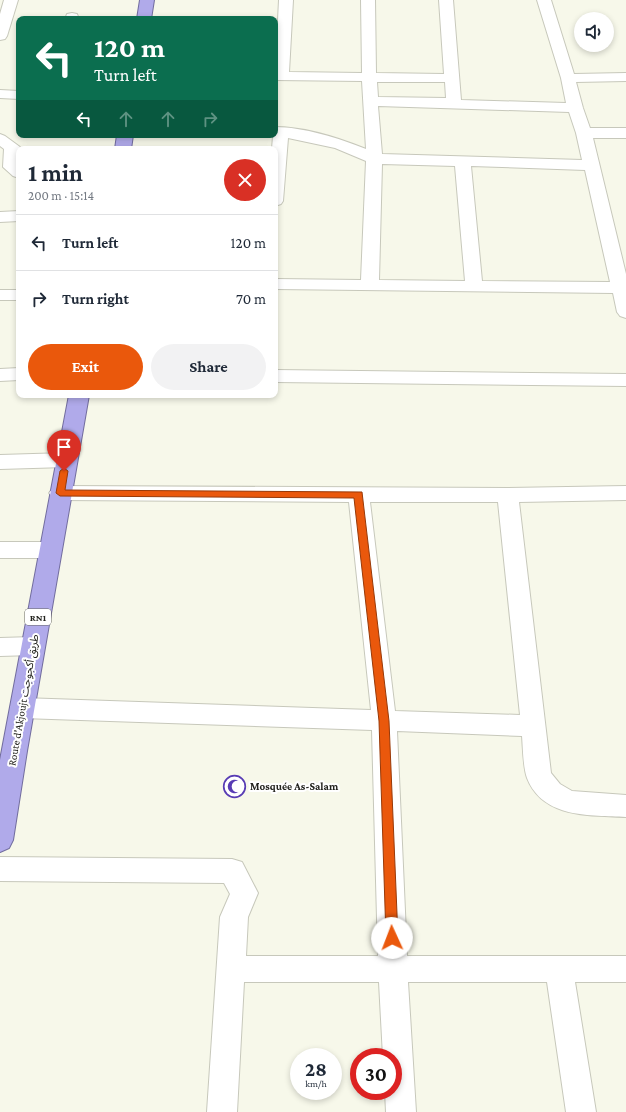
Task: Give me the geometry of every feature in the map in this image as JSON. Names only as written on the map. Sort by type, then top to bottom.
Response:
[{"type":"highway","points":[[144,16],[147,0]]},
{"type":"highway","name":"Route d'Akjoujt طريق أكجوجت","points":[[0,840],[7,751],[22,708],[78,398]]},
{"type":"street","points":[[0,36],[11,0]]},
{"type":"street","points":[[286,0],[279,76],[452,78]]},
{"type":"street","points":[[368,0],[369,77],[374,159],[370,286]]},
{"type":"street","points":[[446,0],[453,99],[456,103]]},
{"type":"street","points":[[544,0],[568,78],[575,108],[584,133],[623,288],[626,312]]},
{"type":"street","points":[[568,78],[626,77]]},
{"type":"street","points":[[0,94],[16,94]]},
{"type":"street","points":[[370,101],[575,108]]},
{"type":"street","points":[[278,132],[311,137],[356,149],[374,159],[591,164]]},
{"type":"street","points":[[584,133],[626,133]]},
{"type":"street","points":[[0,139],[12,147],[10,169]]},
{"type":"street","points":[[462,162],[474,286]]},
{"type":"street","points":[[0,217],[16,216]]},
{"type":"street","points":[[278,284],[623,288]]},
{"type":"street","points":[[0,294],[16,294]]},
{"type":"street","points":[[0,374],[16,374]]},
{"type":"street","points":[[278,376],[626,380]]},
{"type":"street","points":[[0,462],[66,460]]},
{"type":"street","points":[[60,493],[508,495],[626,493]]},
{"type":"street","points":[[358,494],[384,721],[393,969],[401,1112]]},
{"type":"street","points":[[508,495],[539,777],[551,792],[568,802],[626,806]]},
{"type":"street","points":[[0,550],[50,550]]},
{"type":"street","points":[[0,647],[33,646]]},
{"type":"street","points":[[22,708],[534,726]]},
{"type":"street","points":[[0,869],[232,871],[244,893],[234,917],[222,1112]]},
{"type":"street","points":[[230,969],[626,969]]},
{"type":"street","points":[[559,969],[581,1112]]},
{"type":"place","name":"Mosquée As-Salam","points":[[235,786]]},
{"type":"route","points":[[64,471],[60,493],[358,494],[384,721],[392,938]]}]
